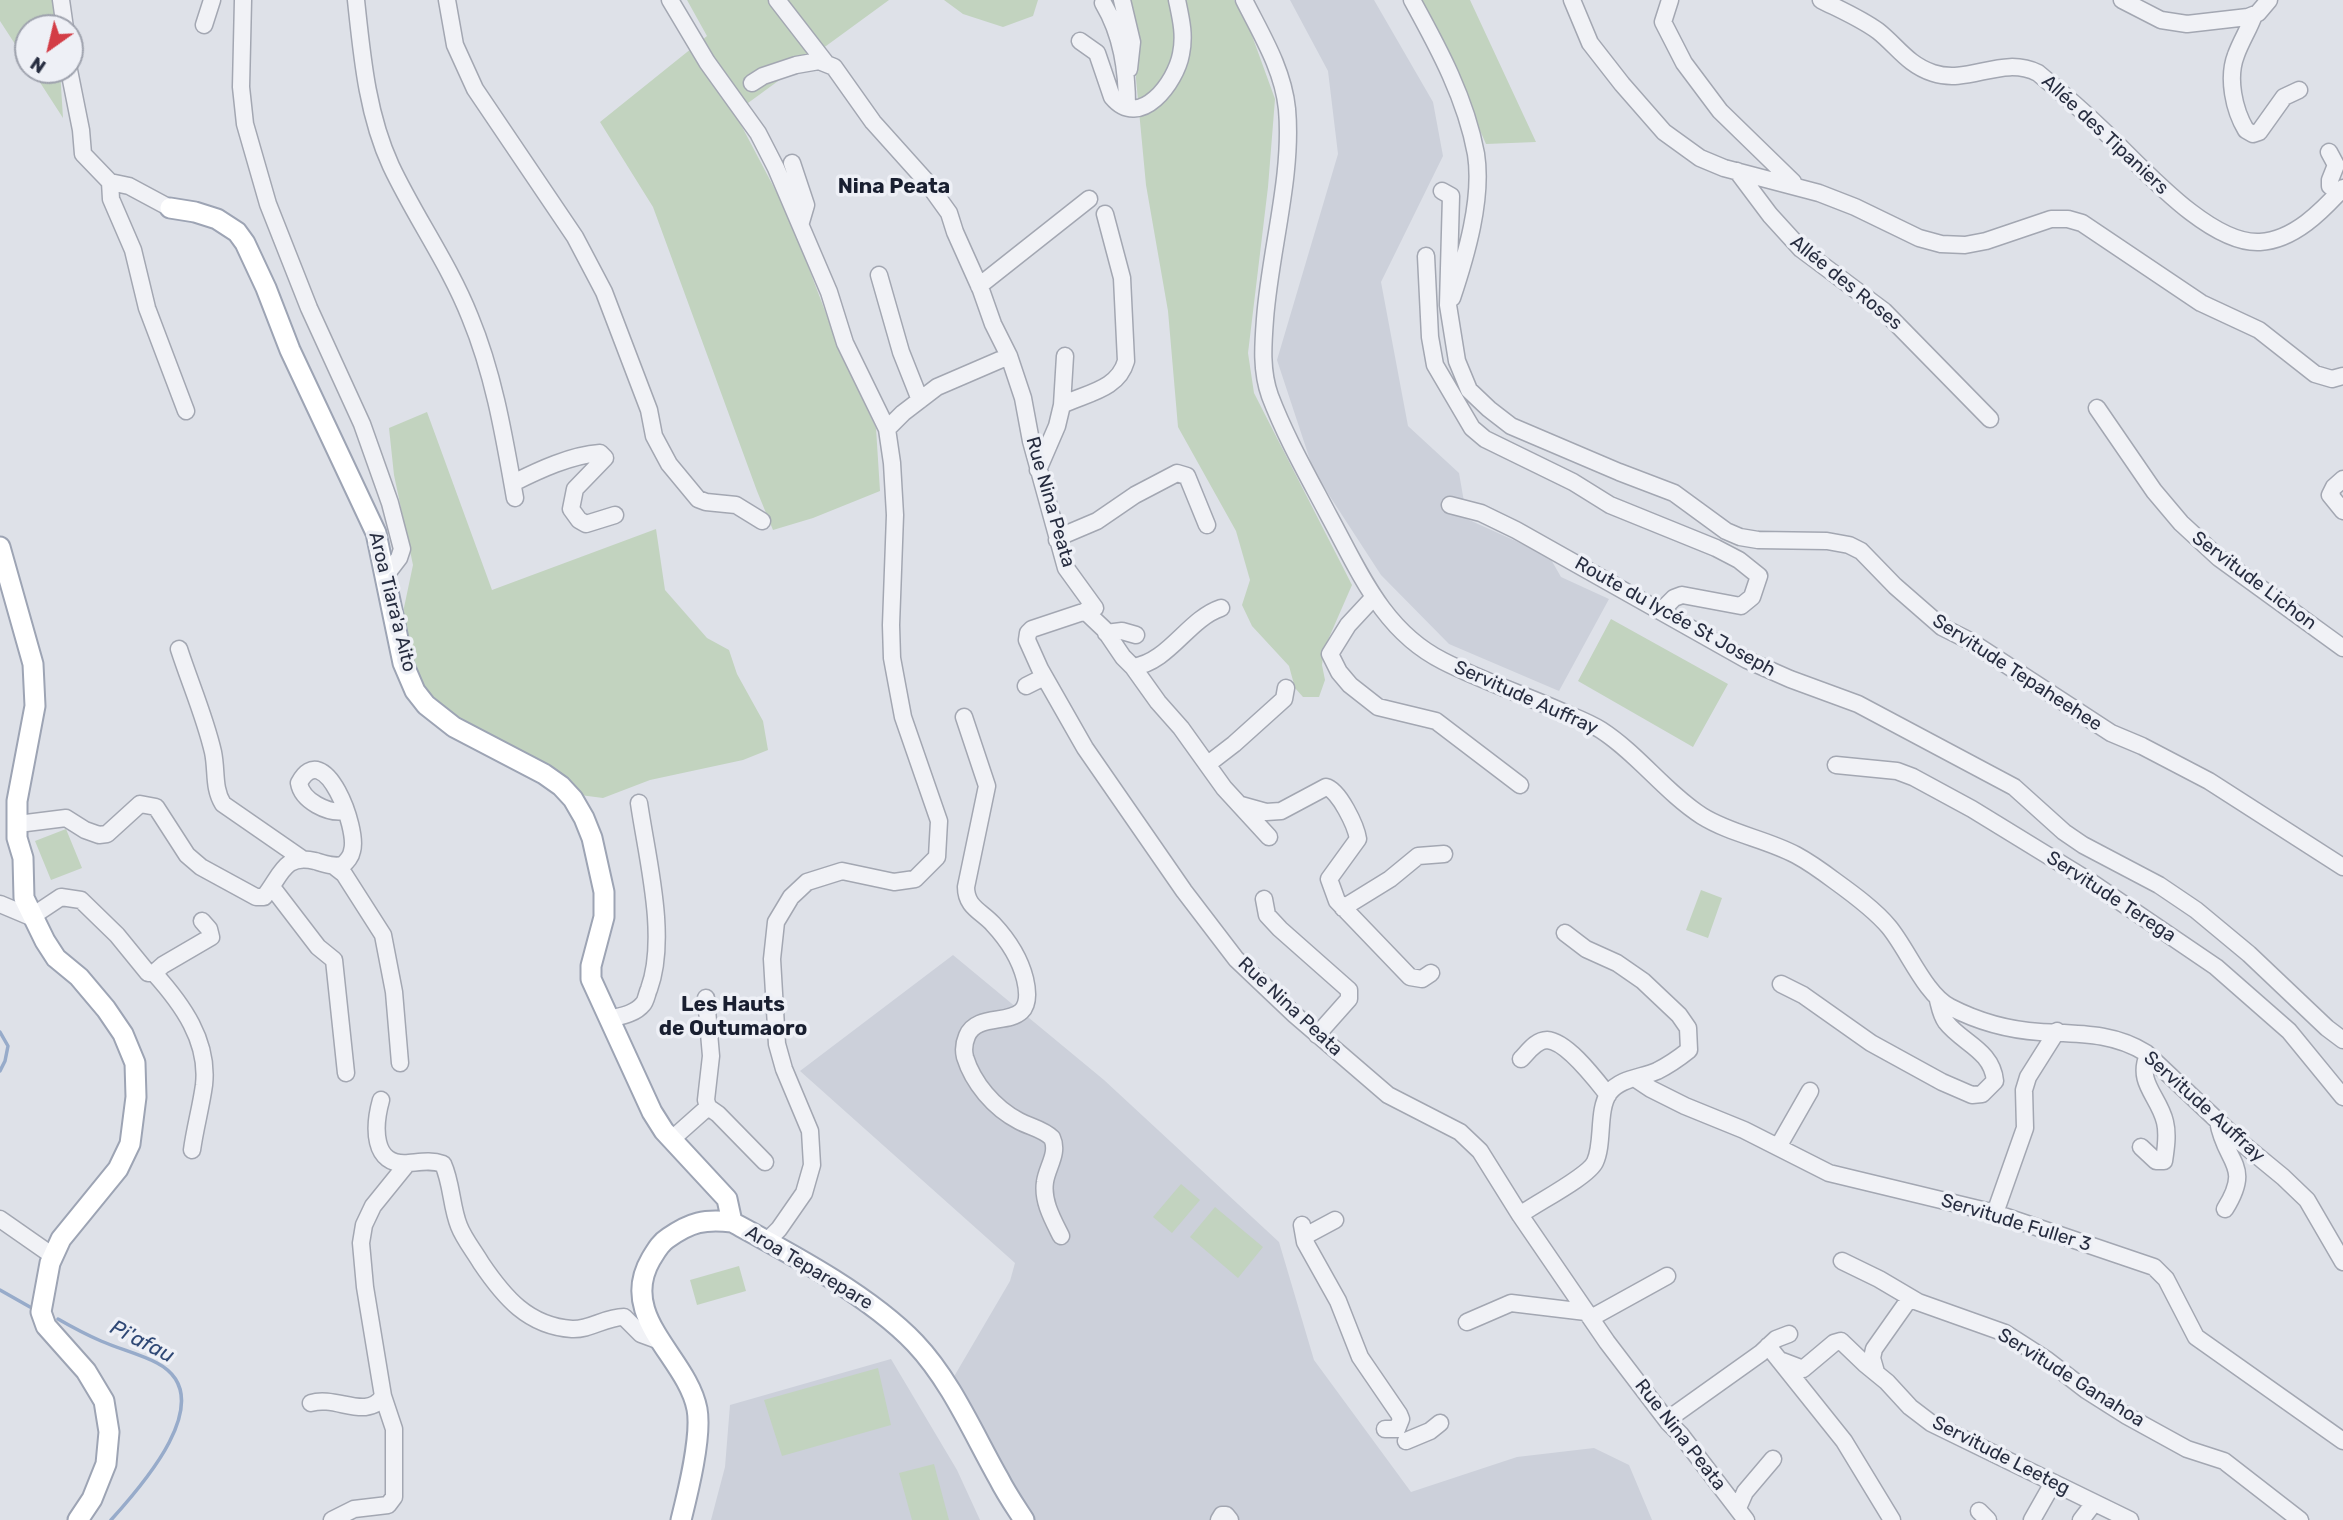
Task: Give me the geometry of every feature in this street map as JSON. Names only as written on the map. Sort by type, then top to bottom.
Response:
[{"type":"main road","name":"Aroa Tiara'a Aito","points":[[170,208],[217,219],[237,232],[245,243],[290,350],[376,533],[403,663],[415,691],[425,705],[454,727],[544,774],[561,786],[573,799],[584,818],[592,838],[604,892],[604,917],[591,966],[591,979],[652,1112],[671,1139],[727,1199],[732,1222]]},
{"type":"main road","points":[[0,547],[33,664],[35,706],[17,801],[16,822],[23,858],[24,898],[56,958],[79,977],[106,1009],[122,1034],[135,1063],[136,1097],[130,1144],[118,1169],[61,1239],[50,1263],[41,1312],[46,1326],[86,1371],[104,1401],[109,1432],[106,1464],[92,1499],[78,1520]]},
{"type":"main road","name":"Aroa Teparepare","points":[[681,1520],[697,1434],[698,1414],[687,1379],[648,1321],[642,1292],[646,1267],[661,1242],[685,1226],[712,1219],[732,1222],[849,1290],[889,1318],[916,1344],[939,1373],[964,1413],[1024,1520]]},
{"type":"street","points":[[204,24],[212,0]]},
{"type":"street","points":[[243,0],[241,87],[245,124],[268,204],[309,308],[362,424],[390,503],[402,549],[386,575]]},
{"type":"street","points":[[356,0],[368,94],[378,130],[391,165],[437,248],[487,360],[501,416],[514,490],[544,469],[587,454],[600,453],[605,458],[575,489],[571,509],[579,520],[586,524],[615,515]]},
{"type":"street","points":[[447,0],[455,45],[475,89],[575,237],[604,292],[649,410],[654,436],[669,464],[698,499],[736,505],[762,521]]},
{"type":"street","points":[[670,0],[707,62],[758,133],[776,167],[829,292],[845,343],[887,429],[895,515],[892,658],[903,717],[939,821],[937,857],[915,879],[894,883],[842,871],[807,883],[791,897],[776,922],[772,959],[777,1044],[784,1069],[810,1131],[812,1165],[804,1192],[779,1229],[767,1241]]},
{"type":"street","name":"Rue Nina Peata","points":[[777,0],[825,62],[834,67],[893,148],[913,166],[949,213],[993,324],[1009,356],[1023,398],[1038,470],[1066,568],[1095,608],[1032,629],[1027,640],[1044,677],[1084,748],[1184,891],[1236,958],[1263,986],[1388,1095],[1460,1132],[1480,1151],[1520,1215],[1589,1315],[1667,1420],[1742,1514]]},
{"type":"street","points":[[1122,0],[1132,42],[1130,68],[1126,79]]},
{"type":"street","points":[[1080,41],[1097,53],[1112,97],[1117,103],[1142,108],[1159,96],[1175,72],[1181,57],[1184,33],[1177,0]]},
{"type":"street","name":"Servitude Auffray","points":[[1244,0],[1272,55],[1282,80],[1287,106],[1288,139],[1262,360],[1268,391],[1289,441],[1349,556],[1392,622],[1412,642],[1440,660],[1597,727],[1622,745],[1702,816],[1742,835],[1794,854],[1835,880],[1887,925],[1938,1000],[1966,1015],[2001,1026],[2109,1037],[2148,1055],[2307,1200],[2343,1262]]},
{"type":"street","points":[[1412,0],[1441,51],[1457,89],[1475,153],[1476,184],[1470,240],[1448,310]]},
{"type":"street","points":[[1572,0],[1590,43],[1645,112],[1682,146],[1700,158],[1831,197],[1920,238],[1941,244],[1986,242],[2051,219],[2068,219],[2082,223],[2104,235],[2201,303],[2259,330],[2315,374],[2332,379],[2343,376]]},
{"type":"street","points":[[1671,0],[1663,22],[1684,63],[1720,111],[1793,181],[1794,186]]},
{"type":"street","name":"Allée des Tipaniers","points":[[1821,0],[1868,24],[1905,58],[1931,73],[1960,77],[2013,66],[2027,67],[2038,73],[2104,131],[2174,199],[2204,221],[2240,239],[2260,242],[2289,233],[2322,210],[2341,190]]},
{"type":"street","points":[[2122,0],[2152,17],[2172,23],[2216,21],[2254,15],[2269,0]]},
{"type":"street","points":[[1102,3],[1116,24],[1126,79],[1127,107]]},
{"type":"street","points":[[2254,15],[2235,57],[2232,79],[2235,103],[2246,130],[2253,134],[2259,132],[2284,97],[2299,90]]},
{"type":"street","points":[[752,83],[763,76],[796,65],[825,62]]},
{"type":"street","points":[[72,84],[83,154],[110,182],[129,186],[170,208]]},
{"type":"street","points":[[2329,152],[2336,160],[2330,186],[2341,190]]},
{"type":"street","points":[[792,163],[806,205],[801,222]]},
{"type":"street","name":"Allée des Roses","points":[[1737,171],[1801,249],[1884,311],[1990,419]]},
{"type":"street","points":[[110,182],[111,199],[133,250],[147,308],[186,411]]},
{"type":"street","name":"Servitude Tepaheehee","points":[[1442,191],[1451,196],[1447,262],[1448,310],[1457,361],[1469,390],[1511,426],[1674,493],[1726,531],[1740,537],[1758,540],[1827,541],[1849,545],[1861,551],[1895,586],[1942,627],[1970,640],[2111,733],[2142,746],[2222,789],[2343,867]]},
{"type":"street","points":[[979,286],[1089,199]]},
{"type":"street","points":[[1062,405],[1114,382],[1123,373],[1126,361],[1122,278],[1105,214]]},
{"type":"street","points":[[1426,256],[1430,337],[1436,365],[1472,428],[1485,439],[1573,482],[1610,505],[1739,560],[1759,576],[1752,597],[1741,607],[1682,595],[1674,598],[1661,611]]},
{"type":"street","points":[[879,275],[901,352],[920,400]]},
{"type":"street","points":[[887,429],[937,387],[1009,356]]},
{"type":"street","points":[[1038,470],[1057,426],[1062,405],[1065,356]]},
{"type":"street","name":"Servitude Lichon","points":[[2097,408],[2154,491],[2180,523],[2219,558],[2343,648]]},
{"type":"street","points":[[1057,540],[1097,521],[1135,495],[1177,473],[1187,476],[1207,525]]},
{"type":"street","points":[[2343,479],[2330,495],[2343,511]]},
{"type":"street","name":"Route du lycée St Joseph","points":[[1450,505],[1481,513],[1516,530],[1768,671],[1861,705],[2014,787],[2064,832],[2083,845],[2160,885],[2196,910],[2343,1040]]},
{"type":"street","points":[[1374,597],[1348,625],[1330,654],[1339,672],[1350,685],[1378,707],[1436,721],[1520,785]]},
{"type":"street","points":[[1133,667],[1151,661],[1199,621],[1221,608]]},
{"type":"street","points":[[1085,611],[1106,633],[1181,728],[1224,788],[1269,837]]},
{"type":"street","points":[[1106,633],[1122,631],[1136,635]]},
{"type":"street","points":[[179,649],[213,750],[215,792],[223,804],[301,858],[335,867],[344,874],[383,935],[394,992],[400,1063]]},
{"type":"street","points":[[1026,687],[1044,677]]},
{"type":"street","points":[[1208,764],[1284,699],[1286,688]]},
{"type":"street","points":[[964,717],[987,786],[976,829],[966,887],[967,897],[971,905],[994,925],[1012,949],[1024,977],[1027,998],[1023,1010],[1015,1016],[974,1026],[963,1046],[980,1087],[992,1101],[1011,1117],[1043,1131],[1052,1138],[1055,1149],[1047,1170],[1044,1192],[1046,1204],[1061,1236]]},
{"type":"street","name":"Servitude Terega","points":[[1836,765],[1897,771],[1913,777],[1972,809],[2109,894],[2198,954],[2274,1018],[2306,1049],[2343,1097]]},
{"type":"street","points":[[1241,805],[1266,812],[1281,811],[1326,787],[1334,790],[1357,830],[1358,839],[1329,879],[1336,901],[1410,977],[1422,979],[1431,973]]},
{"type":"street","points":[[610,1019],[628,1015],[644,1004],[653,977],[657,952],[639,803]]},
{"type":"street","points":[[16,822],[66,818],[85,830],[102,836],[140,804],[147,804],[156,807],[187,855],[201,867],[256,897],[264,897],[288,864],[301,858]]},
{"type":"street","points":[[335,867],[343,865],[353,849],[353,834],[345,811]]},
{"type":"street","points":[[1343,908],[1390,879],[1418,856],[1444,854]]},
{"type":"street","points":[[272,887],[318,947],[334,960],[346,1073]]},
{"type":"street","points":[[0,904],[32,917],[61,897],[81,900],[117,936],[148,973],[154,973],[211,937],[209,929],[202,921]]},
{"type":"street","points":[[1264,899],[1267,915],[1280,929],[1349,990],[1349,999],[1317,1035]]},
{"type":"street","points":[[1520,1215],[1594,1165],[1608,1095],[1623,1081],[1636,1079],[1670,1065],[1689,1050],[1688,1028],[1679,1015],[1643,981],[1617,963],[1586,949],[1565,933]]},
{"type":"street","points":[[154,973],[190,1020],[200,1042],[204,1082],[192,1150]]},
{"type":"street","points":[[1781,984],[1804,995],[1871,1043],[1942,1082],[1972,1095],[1982,1094],[1995,1080],[1994,1070],[1978,1049],[1946,1023],[1938,1000]]},
{"type":"street","points":[[706,998],[711,1056],[706,1100],[708,1107],[719,1114],[765,1162]]},
{"type":"street","points":[[1995,1213],[2025,1128],[2024,1090],[2028,1077],[2057,1031]]},
{"type":"street","points":[[1521,1059],[1536,1044],[1545,1040],[1554,1042],[1575,1058],[1608,1095]]},
{"type":"street","points":[[2141,1147],[2156,1161],[2164,1161],[2165,1121],[2143,1073],[2148,1055]]},
{"type":"street","name":"Servitude Fuller 3","points":[[1636,1079],[1685,1106],[1829,1173],[1995,1213],[2154,1266],[2166,1279],[2196,1338],[2343,1441]]},
{"type":"street","points":[[1778,1147],[1810,1091]]},
{"type":"street","points":[[381,1100],[377,1143],[380,1152],[390,1159],[407,1164],[418,1161],[436,1161],[443,1164],[459,1226],[504,1296],[520,1310],[535,1320],[571,1329],[582,1329],[601,1320],[624,1317],[641,1334],[660,1341]]},
{"type":"street","points":[[671,1139],[708,1107]]},
{"type":"street","points":[[2218,1121],[2221,1140],[2238,1170],[2236,1191],[2225,1209]]},
{"type":"street","points":[[332,1520],[354,1509],[388,1505],[394,1497],[394,1429],[383,1396],[365,1287],[361,1243],[373,1206],[407,1164]]},
{"type":"street","points":[[0,1219],[53,1256]]},
{"type":"street","points":[[1305,1242],[1307,1234],[1335,1220]]},
{"type":"street","points":[[1302,1225],[1305,1242],[1338,1301],[1360,1357],[1399,1414],[1401,1419],[1397,1429],[1385,1430]]},
{"type":"street","name":"Servitude Ganahoa","points":[[1842,1261],[1910,1298],[2005,1333],[2127,1416],[2187,1449],[2224,1461],[2300,1520]]},
{"type":"street","points":[[1466,1322],[1511,1303],[1589,1315],[1667,1276]]},
{"type":"street","points":[[1876,1372],[1872,1358],[1874,1349],[1910,1298]]},
{"type":"street","points":[[1667,1420],[1776,1339],[1789,1334]]},
{"type":"street","name":"Servitude Leeteg","points":[[1782,1361],[1803,1369],[1834,1343],[1841,1342],[1876,1372],[1910,1407],[1931,1423],[2130,1520]]},
{"type":"street","points":[[1768,1346],[1844,1441],[1892,1520]]},
{"type":"street","points":[[310,1403],[322,1399],[366,1408],[377,1404],[383,1396]]},
{"type":"street","points":[[1406,1441],[1430,1431],[1440,1423]]},
{"type":"street","points":[[1742,1514],[1745,1492],[1773,1458]]},
{"type":"street","points":[[2032,1520],[2053,1483]]},
{"type":"street","points":[[2081,1520],[2094,1503]]},
{"type":"street","points":[[1219,1520],[1222,1515],[1226,1515],[1230,1520]]},
{"type":"shaded area","points":[[1290,0],[1374,0],[1433,102],[1443,156],[1381,282],[1408,426],[1459,473],[1467,519],[1549,556],[1561,577],[1609,599],[1559,691],[1449,644],[1381,575],[1314,472],[1277,360],[1338,154],[1328,71]]},
{"type":"shaded area","points":[[953,955],[1104,1080],[1279,1242],[1314,1360],[1411,1492],[1517,1457],[1594,1448],[1629,1465],[1652,1520],[1029,1520],[952,1380],[1010,1281],[1015,1263],[800,1071]]},
{"type":"shaded area","points":[[891,1359],[957,1470],[980,1520],[711,1520],[725,1467],[730,1405]]},
{"type":"green space","points":[[0,0],[56,0],[57,14],[14,14],[14,42],[0,21]]},
{"type":"green space","points":[[687,0],[889,0],[748,103],[739,121],[789,216],[841,353],[876,428],[880,491],[813,518],[773,530],[653,207],[600,122],[707,36]]},
{"type":"green space","points":[[944,0],[1038,0],[1033,16],[1003,27],[963,14]]},
{"type":"green space","points":[[1129,0],[1234,0],[1250,30],[1275,99],[1268,187],[1248,353],[1254,393],[1352,585],[1324,649],[1322,665],[1325,680],[1319,697],[1303,697],[1295,688],[1289,666],[1252,626],[1242,605],[1250,580],[1236,531],[1178,427],[1168,311],[1146,185],[1136,79],[1135,16]]},
{"type":"green space","points":[[1420,0],[1470,0],[1536,142],[1486,144]]},
{"type":"green space","points":[[41,84],[61,84],[63,118]]},
{"type":"green space","points":[[427,412],[492,590],[656,529],[665,590],[707,638],[729,650],[737,674],[763,721],[768,750],[743,760],[650,780],[603,798],[580,795],[439,710],[417,678],[402,617],[413,565],[394,475],[389,428]]},
{"type":"green space","points":[[1611,619],[1728,684],[1693,747],[1578,681]]},
{"type":"green space","points":[[66,829],[82,868],[51,880],[35,841]]},
{"type":"green space","points":[[1701,890],[1722,898],[1708,938],[1686,930]]},
{"type":"green space","points":[[1181,1184],[1200,1200],[1172,1233],[1153,1217]]},
{"type":"green space","points":[[1215,1207],[1263,1247],[1238,1278],[1190,1237]]},
{"type":"green space","points":[[739,1266],[746,1291],[697,1305],[690,1280]]},
{"type":"green space","points":[[878,1368],[891,1425],[782,1456],[764,1400]]},
{"type":"green space","points":[[934,1464],[949,1520],[912,1520],[899,1473]]},
{"type":"waterway","name":"Pi'afau","points":[[0,1032],[8,1046],[0,1071]]},
{"type":"waterway","name":"Pi'afau","points":[[0,1290],[30,1307]]},
{"type":"waterway","name":"Pi'afau","points":[[58,1319],[96,1339],[157,1363],[175,1378],[181,1397],[179,1419],[169,1442],[140,1487],[111,1520]]},
{"type":"district","name":"Nina Peata","points":[[894,187]]},
{"type":"district","name":"Les Hauts de Outumaoro","points":[[733,1017]]}]
